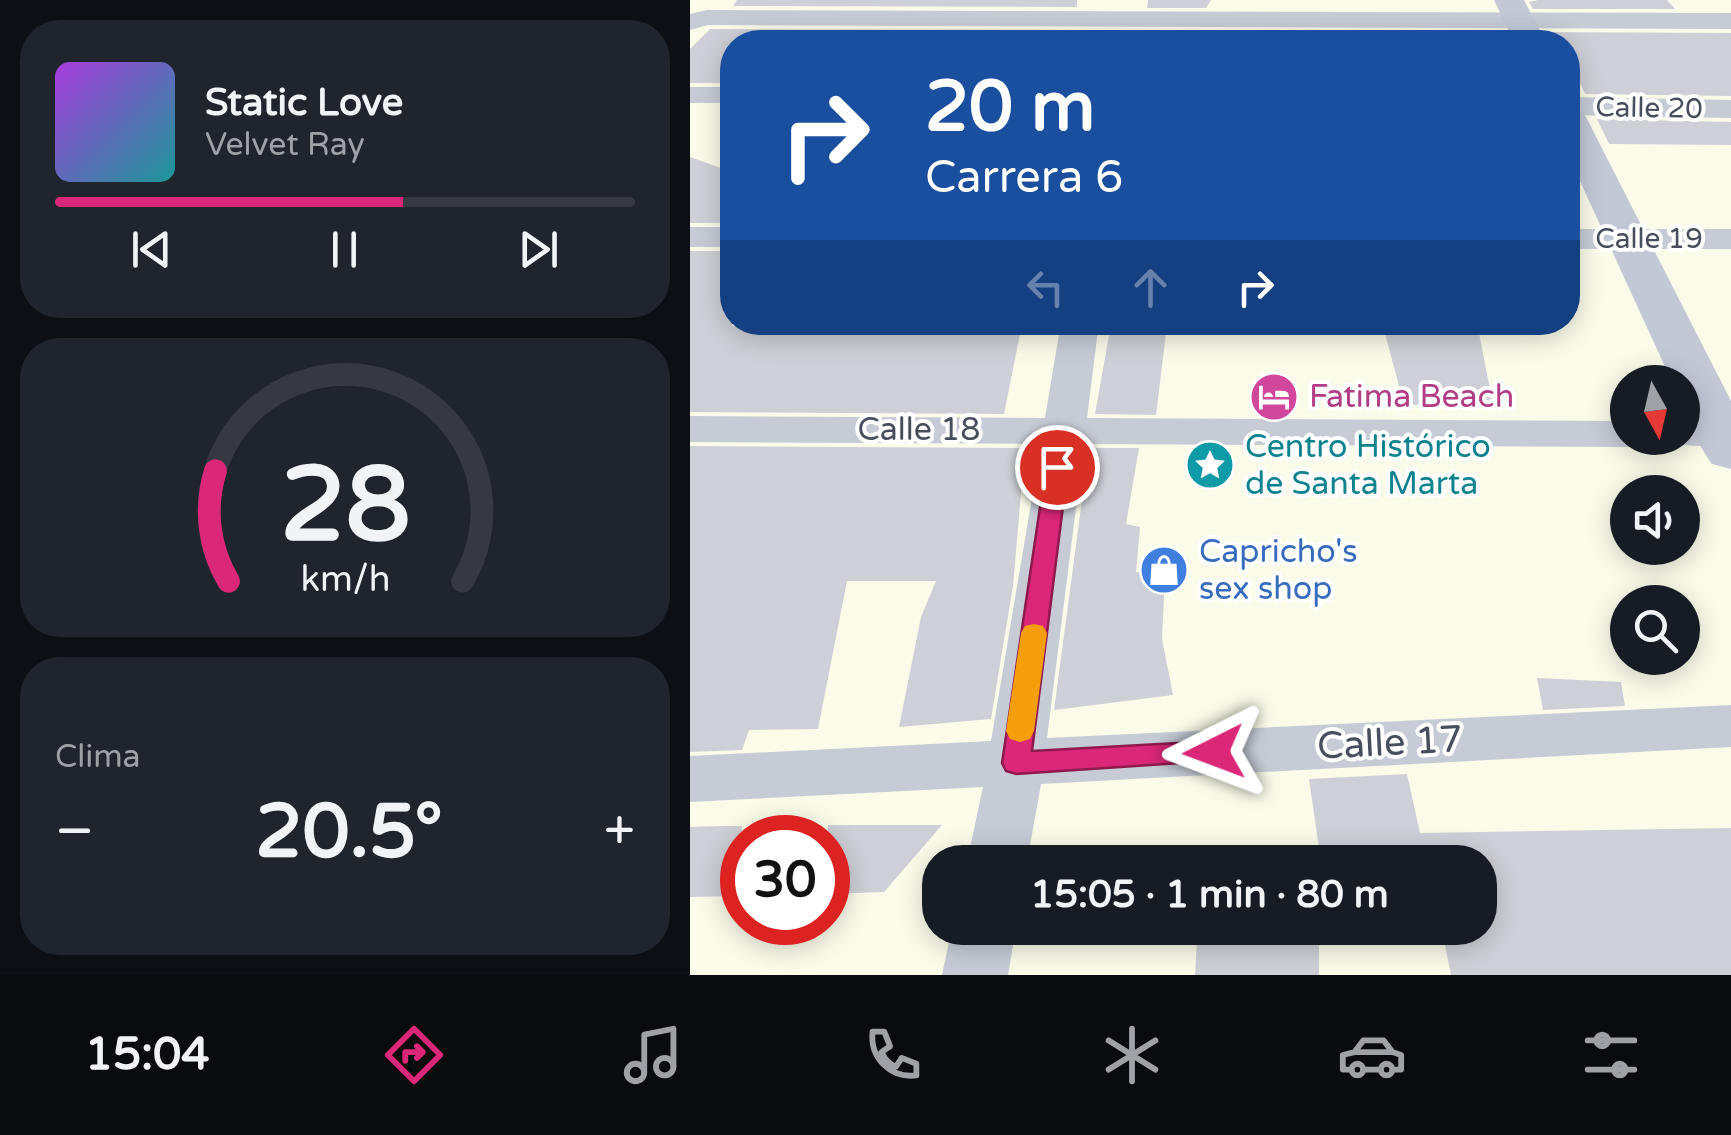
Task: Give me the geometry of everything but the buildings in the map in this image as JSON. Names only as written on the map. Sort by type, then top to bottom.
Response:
[{"type":"street","points":[[690,38],[706,13],[1145,21],[1731,21]]},
{"type":"street","points":[[690,94],[720,95]]},
{"type":"street","name":"Calle 20","points":[[1580,106],[1731,109]]},
{"type":"street","points":[[1580,141],[1717,440]]},
{"type":"street","points":[[690,237],[720,237]]},
{"type":"street","name":"Calle 19","points":[[1580,239],[1731,239]]},
{"type":"street","points":[[1000,845],[1016,763],[1078,335]]},
{"type":"street","name":"Calle 18","points":[[690,428],[1610,434]]},
{"type":"street","name":"Calle 17","points":[[690,779],[1731,726]]},
{"type":"street","points":[[975,975],[981,945]]},
{"type":"shaded area","name":"Centro Histórico de Santa Marta","points":[[690,0],[1731,0],[1731,975],[690,975]]},
{"type":"slow traffic","points":[[1020,731],[1034,633]]},
{"type":"place","name":"Fatima Beach","points":[[1274,397]]},
{"type":"place","name":"Centro Histórico de Santa Marta","points":[[1210,465]]},
{"type":"place","name":"Capricho's sex shop","points":[[1164,570]]},
{"type":"route","points":[[1057,467],[1016,763],[1214,752]]}]
